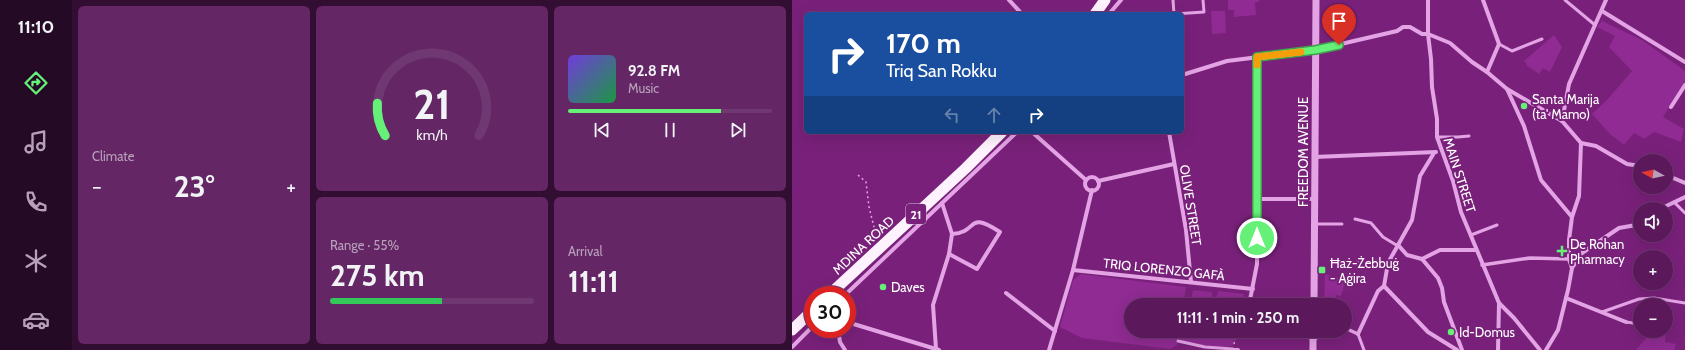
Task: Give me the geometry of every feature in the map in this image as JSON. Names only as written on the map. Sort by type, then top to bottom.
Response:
[{"type":"highway","points":[[1096,12],[1105,0]]},
{"type":"highway","name":"MDINA ROAD","points":[[839,286],[966,168],[1000,134]]},
{"type":"highway","points":[[792,330],[804,319]]},
{"type":"street","points":[[1009,0],[1020,12]]},
{"type":"street","points":[[1111,12],[1121,0]]},
{"type":"street","name":"FREEDOM AVENUE","points":[[1314,298],[1316,0]]},
{"type":"street","name":"MAIN STREET","points":[[1428,0],[1428,34],[1432,87],[1437,119],[1436,137],[1447,165],[1461,212],[1499,304],[1498,350]]},
{"type":"street","points":[[1483,0],[1499,44],[1487,72]]},
{"type":"street","points":[[1562,121],[1569,84],[1606,0]]},
{"type":"street","points":[[1602,11],[1685,62]]},
{"type":"street","points":[[1184,74],[1227,61],[1315,50],[1397,31],[1404,27],[1410,27],[1422,34],[1428,34],[1450,43],[1507,89],[1562,121],[1581,143],[1596,146],[1626,164],[1633,165]]},
{"type":"street","points":[[1251,298],[1257,264],[1257,57]]},
{"type":"street","points":[[1671,107],[1685,85]]},
{"type":"street","points":[[1507,89],[1524,126],[1542,180],[1572,217]]},
{"type":"street","name":"MDINA ROAD","points":[[854,286],[1014,134]]},
{"type":"street","points":[[1034,134],[1086,180],[1086,187],[1092,190],[1098,188],[1098,181]]},
{"type":"street","name":"OLIVE STREET","points":[[1169,134],[1186,230],[1191,282]]},
{"type":"street","points":[[1572,268],[1569,259],[1569,240],[1572,217],[1579,196],[1581,143]]},
{"type":"street","points":[[1314,157],[1434,153],[1440,150]]},
{"type":"street","points":[[1352,331],[1358,334],[1378,291],[1384,286],[1388,263],[1399,246],[1400,239],[1412,220],[1420,176],[1434,153]]},
{"type":"street","points":[[1098,181],[1174,164]]},
{"type":"street","points":[[1086,180],[1093,177],[1098,181]]},
{"type":"street","points":[[1673,178],[1685,183]]},
{"type":"street","points":[[1049,350],[1073,270],[1092,190]]},
{"type":"street","points":[[1674,202],[1685,197]]},
{"type":"street","points":[[1257,199],[1314,199]]},
{"type":"street","points":[[856,325],[938,350],[933,305],[949,254],[952,234],[942,203]]},
{"type":"street","points":[[949,254],[977,269],[1000,232],[981,222],[975,222],[963,233],[952,234]]},
{"type":"street","points":[[1546,350],[1558,330],[1572,268],[1582,253],[1619,228],[1633,226]]},
{"type":"street","points":[[1399,246],[1407,255],[1422,259],[1438,278],[1442,288],[1444,302],[1462,350]]},
{"type":"street","points":[[1422,259],[1440,250],[1476,250]]},
{"type":"street","points":[[1482,265],[1530,258],[1569,259]]},
{"type":"street","name":"TRIQ LORENZO GAFÀ","points":[[1073,270],[1253,289]]},
{"type":"street","points":[[1384,286],[1428,332],[1449,348],[1457,350]]},
{"type":"street","points":[[1006,293],[1055,331]]},
{"type":"street","points":[[1566,298],[1626,322]]},
{"type":"street","points":[[1499,304],[1514,318],[1540,350]]},
{"type":"street","points":[[792,347],[804,335]]},
{"type":"street","points":[[839,338],[845,350]]},
{"type":"street","points":[[1313,350],[1313,340],[1316,338]]},
{"type":"lane","points":[[1173,0],[1174,12]]},
{"type":"lane","points":[[1184,13],[1204,12],[1203,0]]},
{"type":"lane","points":[[1565,0],[1595,25]]},
{"type":"lane","points":[[1499,44],[1512,51],[1542,39]]},
{"type":"lane","points":[[1436,137],[1458,138],[1469,136]]},
{"type":"lane","points":[[1674,202],[1685,213]]},
{"type":"lane","points":[[1355,219],[1371,223],[1384,237],[1399,246]]},
{"type":"lane","points":[[1315,224],[1342,224]]},
{"type":"lane","points":[[1471,235],[1497,225]]},
{"type":"lane","points":[[1357,262],[1379,261],[1388,263]]},
{"type":"lane","points":[[1602,312],[1639,300],[1654,298],[1685,302]]},
{"type":"lane","points":[[1626,322],[1633,323]]},
{"type":"lane","points":[[1358,334],[1364,350]]},
{"type":"lane","points":[[1178,341],[1205,347],[1234,350]]},
{"type":"path","points":[[858,175],[866,182],[869,207],[875,231],[886,242]]},
{"type":"path","points":[[1234,350],[1236,338]]},
{"type":"shaded area","points":[[1228,0],[1259,0],[1259,2],[1255,2],[1256,15],[1234,17],[1234,10],[1228,10]]},
{"type":"shaded area","points":[[1211,11],[1225,11],[1226,33],[1212,34]]},
{"type":"shaded area","points":[[1602,21],[1642,40],[1685,71],[1685,82],[1663,117],[1684,129],[1681,142],[1654,132],[1644,139],[1634,133],[1624,145],[1610,134],[1592,114],[1607,100],[1632,71],[1609,47],[1615,36],[1597,27]]},
{"type":"shaded area","points":[[1554,35],[1562,47],[1550,72],[1543,68],[1539,74],[1526,65],[1527,64],[1524,61]]},
{"type":"shaded area","points":[[1081,274],[1186,287],[1184,298],[1124,298],[1124,338],[1178,338],[1177,345],[1170,349],[1082,338],[1060,327],[1073,280]]},
{"type":"shaded area","points":[[1325,274],[1346,280],[1341,296],[1336,295],[1336,298],[1324,298]]},
{"type":"shaded area","points":[[1193,290],[1212,292],[1212,298],[1191,298]]},
{"type":"shaded area","points":[[1218,291],[1244,294],[1243,298],[1216,298]]},
{"type":"shaded area","points":[[1181,338],[1236,338],[1234,345],[1223,347],[1180,341]]},
{"type":"shaded area","points":[[1646,338],[1665,338],[1665,342],[1676,344],[1674,350],[1636,350]]},
{"type":"slow traffic","points":[[1257,65],[1257,57],[1301,52]]},
{"type":"place","name":"Santa Marija (ta' Mamo)","points":[[1524,106]]},
{"type":"place","name":"De Rohan Pharmacy","points":[[1562,251]]},
{"type":"place","name":"Ħaż-Żebbuġ - Aġira","points":[[1322,270]]},
{"type":"place","name":"Daves","points":[[883,287]]},
{"type":"place","name":"Id-Domus","points":[[1451,332]]},
{"type":"route","points":[[1257,238],[1257,57],[1315,50],[1339,45]]}]
